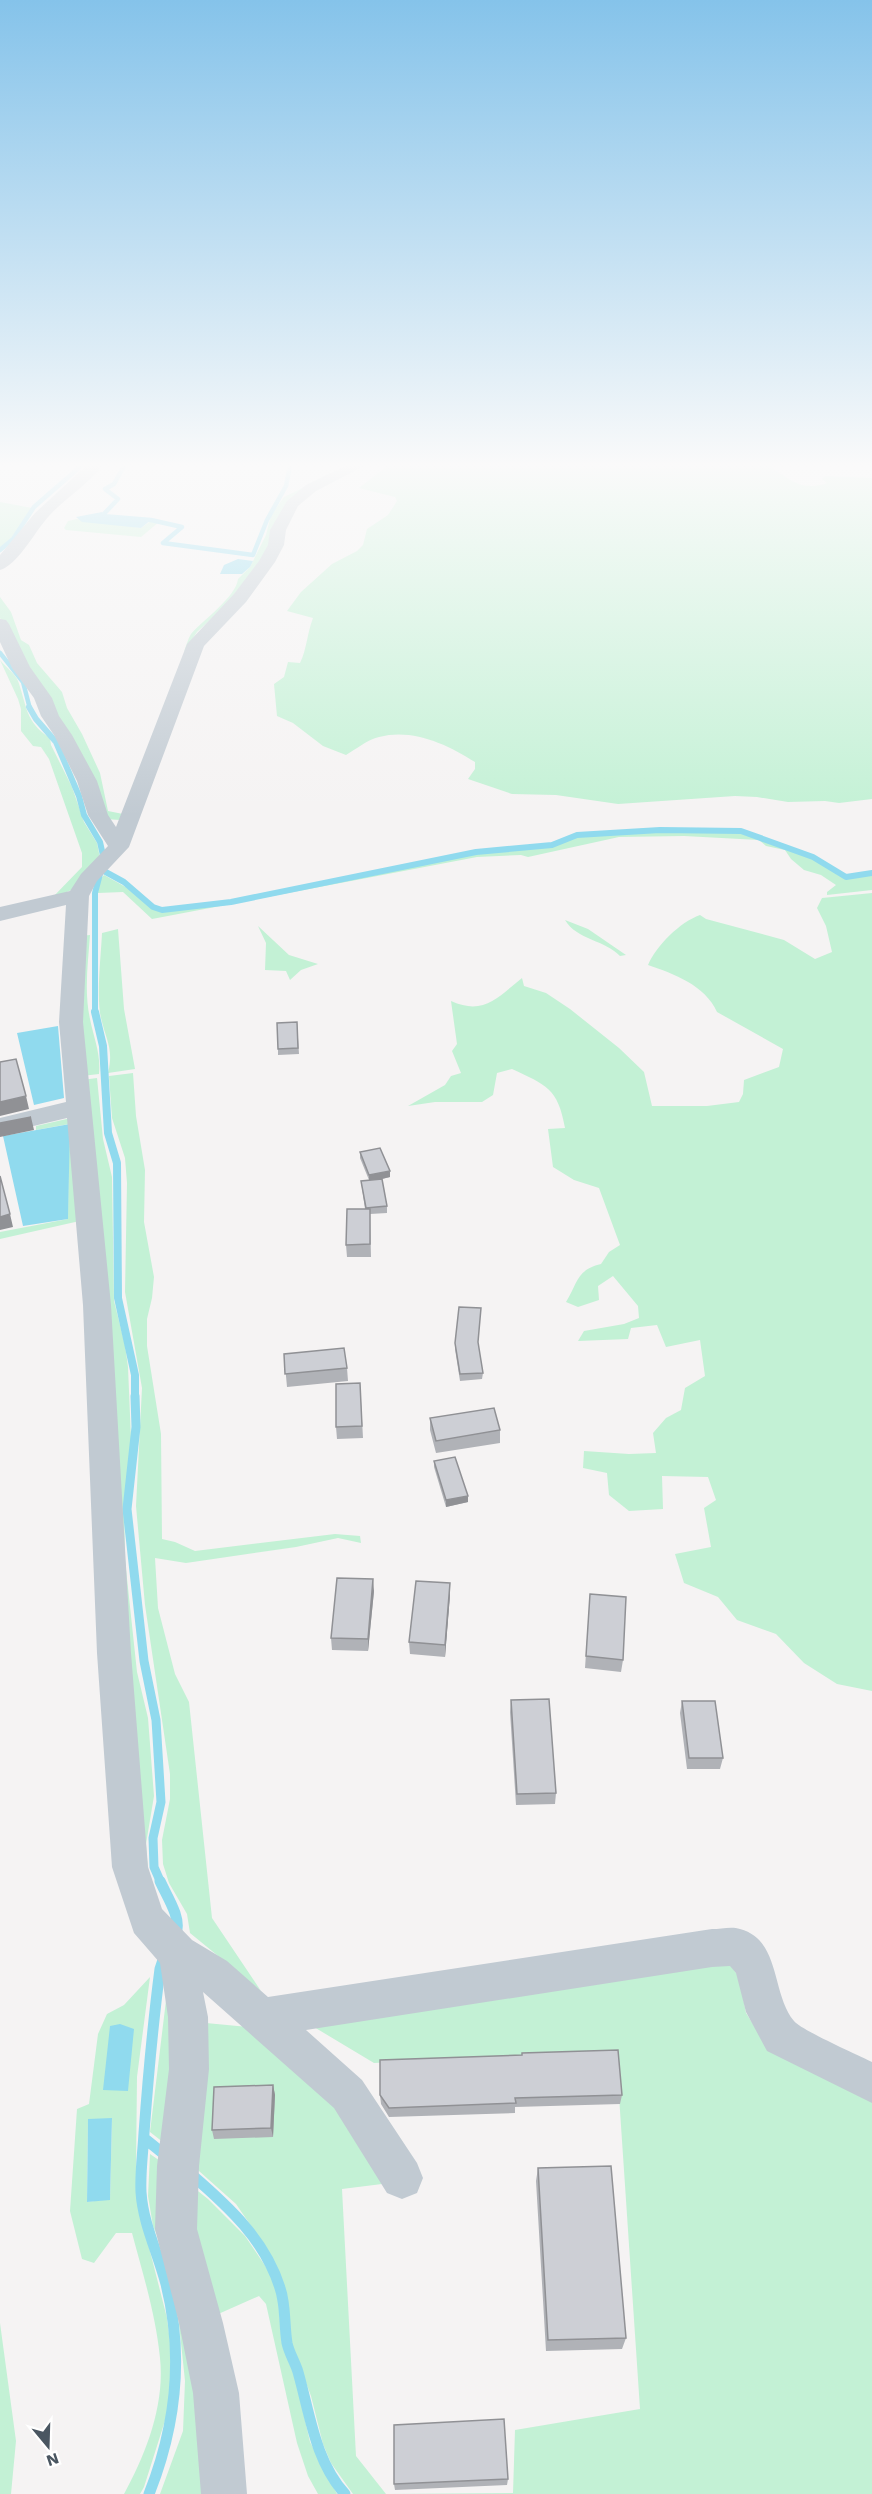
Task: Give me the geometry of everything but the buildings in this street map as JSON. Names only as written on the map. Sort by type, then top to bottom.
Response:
[{"type":"street","points":[[252,582],[240,598],[195,644],[119,847],[88,878],[78,896],[71,1022],[97,1305],[114,1653],[130,1867],[147,1920],[178,1954],[213,1975],[348,2094],[402,2178]]},
{"type":"street","points":[[0,624],[21,668],[43,698],[50,716],[63,735],[87,781],[98,815],[119,847]]},
{"type":"street","points":[[0,914],[78,896]]},
{"type":"street","points":[[0,1126],[78,1107]]},
{"type":"street","points":[[260,2018],[712,1948],[738,1947],[753,1962],[766,2012],[781,2037],[872,2083]]},
{"type":"street","points":[[178,1954],[188,2017],[189,2069],[178,2166],[176,2229],[201,2323],[216,2393],[224,2494]]},
{"type":"green space","points":[[237,582],[244,582],[226,605],[197,632],[184,652],[191,634],[225,601]]},
{"type":"green space","points":[[312,582],[872,582],[872,799],[839,803],[788,802],[735,796],[618,804],[556,795],[512,794],[468,779],[475,769],[475,762],[453,749],[416,736],[391,735],[375,738],[346,755],[323,746],[293,723],[277,716],[274,684],[284,677],[288,662],[300,663],[313,618],[287,611]]},
{"type":"green space","points":[[0,597],[11,612],[21,640],[29,645],[37,663],[62,692],[67,708],[100,773],[108,811],[123,814],[120,820],[106,819],[0,618]]},
{"type":"green space","points":[[0,660],[17,679],[31,720],[50,738],[51,745],[72,787],[84,822],[97,843],[100,858],[74,889],[52,898],[82,867],[82,853],[49,759],[41,747],[33,746],[21,731],[21,709]]},
{"type":"green space","points":[[660,830],[741,832],[812,858],[846,877],[872,874],[872,890],[827,895],[827,892],[836,885],[821,875],[804,870],[791,859],[785,850],[766,846],[759,840],[684,836],[619,837],[528,857],[521,855],[477,857],[152,919],[123,892],[98,893],[99,881],[104,875],[131,890],[153,909],[197,908],[477,853],[552,846],[579,836]]},
{"type":"green space","points":[[872,893],[872,1691],[837,1684],[804,1663],[776,1634],[737,1620],[718,1597],[684,1583],[675,1554],[711,1547],[704,1508],[716,1500],[708,1477],[662,1476],[663,1509],[629,1511],[609,1495],[607,1473],[583,1468],[584,1451],[656,1453],[653,1433],[666,1418],[681,1410],[685,1388],[705,1376],[700,1340],[666,1347],[657,1325],[631,1328],[628,1339],[578,1341],[584,1331],[624,1324],[639,1318],[638,1306],[613,1276],[598,1286],[599,1300],[578,1307],[566,1302],[582,1274],[601,1264],[609,1252],[620,1245],[599,1188],[574,1180],[553,1167],[548,1129],[565,1128],[559,1104],[554,1096],[542,1084],[512,1069],[497,1073],[493,1095],[482,1102],[435,1102],[408,1106],[445,1085],[451,1076],[461,1073],[452,1051],[457,1044],[451,1001],[463,1005],[482,1005],[498,998],[522,978],[524,986],[546,993],[570,1009],[619,1048],[644,1072],[652,1106],[707,1106],[739,1102],[743,1094],[744,1080],[779,1067],[783,1049],[717,1012],[705,995],[688,982],[648,965],[652,958],[677,929],[700,915],[706,919],[784,940],[815,959],[832,952],[826,926],[817,908],[822,898]]},
{"type":"green space","points":[[565,920],[588,929],[626,955],[620,956],[607,946],[577,932]]},
{"type":"green space","points":[[258,926],[289,955],[318,964],[301,970],[290,980],[286,971],[265,970],[266,943]]},
{"type":"green space","points":[[118,929],[124,1009],[135,1069],[108,1073],[110,1051],[101,1018],[99,976],[102,933]]},
{"type":"green space","points":[[90,935],[87,998],[98,1053],[99,1074],[82,1076],[80,936]]},
{"type":"green space","points":[[133,1073],[136,1116],[145,1170],[144,1222],[154,1277],[147,1319],[147,1346],[161,1434],[162,1539],[195,1551],[335,1534],[360,1536],[361,1543],[338,1538],[296,1547],[186,1563],[155,1558],[158,1608],[175,1674],[189,1702],[212,1918],[261,1991],[190,1933],[187,1914],[169,1883],[163,1864],[162,1840],[170,1799],[170,1774],[145,1605],[136,1506],[142,1388],[125,1292],[127,1183],[125,1158],[112,1118],[109,1076]]},
{"type":"green space","points":[[97,1078],[103,1139],[112,1177],[114,1301],[128,1367],[131,1439],[129,1474],[124,1500],[125,1560],[137,1672],[148,1718],[154,1796],[146,1844],[151,1913],[82,1080]]},
{"type":"green space","points":[[71,1118],[84,1220],[0,1239],[0,1232],[68,1219],[69,1124],[36,1130],[36,1126]]},
{"type":"green space","points":[[729,1963],[739,1977],[746,2013],[760,2035],[872,2098],[872,2494],[386,2494],[513,2493],[515,2430],[640,2409],[616,2051],[374,2063],[294,2015]]},
{"type":"green space","points":[[169,1976],[173,2150],[150,2132]]},
{"type":"green space","points":[[150,1977],[137,2077],[136,2167],[139,2208],[167,2318],[174,2373],[169,2408],[140,2494],[124,2494],[146,2446],[160,2393],[160,2358],[149,2295],[132,2233],[116,2233],[94,2263],[82,2259],[70,2211],[77,2109],[89,2104],[98,2034],[107,2014],[124,2005]],"holes":[[[112,2119],[110,2199],[87,2202],[88,2120]]]},
{"type":"green space","points":[[206,2023],[260,2028],[342,2099],[398,2182],[342,2189],[356,2456],[386,2494],[353,2494],[331,2463],[323,2444],[311,2396],[289,2337],[284,2294],[267,2249],[236,2204],[190,2163]]},
{"type":"green space","points":[[150,2154],[172,2169],[216,2494],[160,2494],[183,2431],[185,2381],[176,2295],[168,2260],[153,2226],[148,2196]]},
{"type":"green space","points":[[184,2180],[208,2199],[245,2236],[270,2273],[277,2289],[282,2343],[296,2381],[310,2442],[337,2494],[318,2494],[308,2476],[297,2443],[266,2304],[259,2296],[216,2315]]},
{"type":"green space","points":[[0,2323],[16,2441],[11,2494],[0,2494]]},
{"type":"water","points":[[58,1026],[64,1098],[34,1105],[17,1033]]},
{"type":"water","points":[[70,1124],[68,1219],[23,1226],[3,1136]]},
{"type":"water","points":[[120,2024],[134,2029],[128,2091],[103,2090],[110,2026]]},
{"type":"water","points":[[112,2118],[110,2200],[87,2202],[88,2119]]},
{"type":"waterway","points":[[0,653],[23,682],[30,708]]},
{"type":"waterway","points":[[30,708],[56,742],[79,796],[84,815],[100,842],[104,860]]},
{"type":"waterway","points":[[102,870],[124,882],[153,907],[162,910],[231,902],[476,852],[552,845],[577,835],[660,830],[741,831],[813,857],[846,877],[872,873]]},
{"type":"waterway","points":[[95,1012],[95,893],[100,874]]},
{"type":"waterway","points":[[95,1012],[103,1046],[108,1133],[117,1163],[118,1298],[135,1375],[135,1396]]},
{"type":"waterway","points":[[135,1396],[136,1427],[127,1509],[144,1661],[156,1720],[161,1802],[153,1838],[154,1867],[161,1883]]},
{"type":"waterway","points":[[160,1881],[175,1914],[176,1933]]},
{"type":"waterway","points":[[149,2494],[166,2443],[176,2364],[172,2311],[145,2216],[141,2192],[151,2051],[160,1969],[164,1957]]},
{"type":"waterway","points":[[144,2138],[165,2155]]},
{"type":"waterway","points":[[192,2175],[244,2226],[265,2255],[273,2271],[283,2301],[288,2347],[298,2372],[320,2452],[335,2481],[345,2494]]}]
